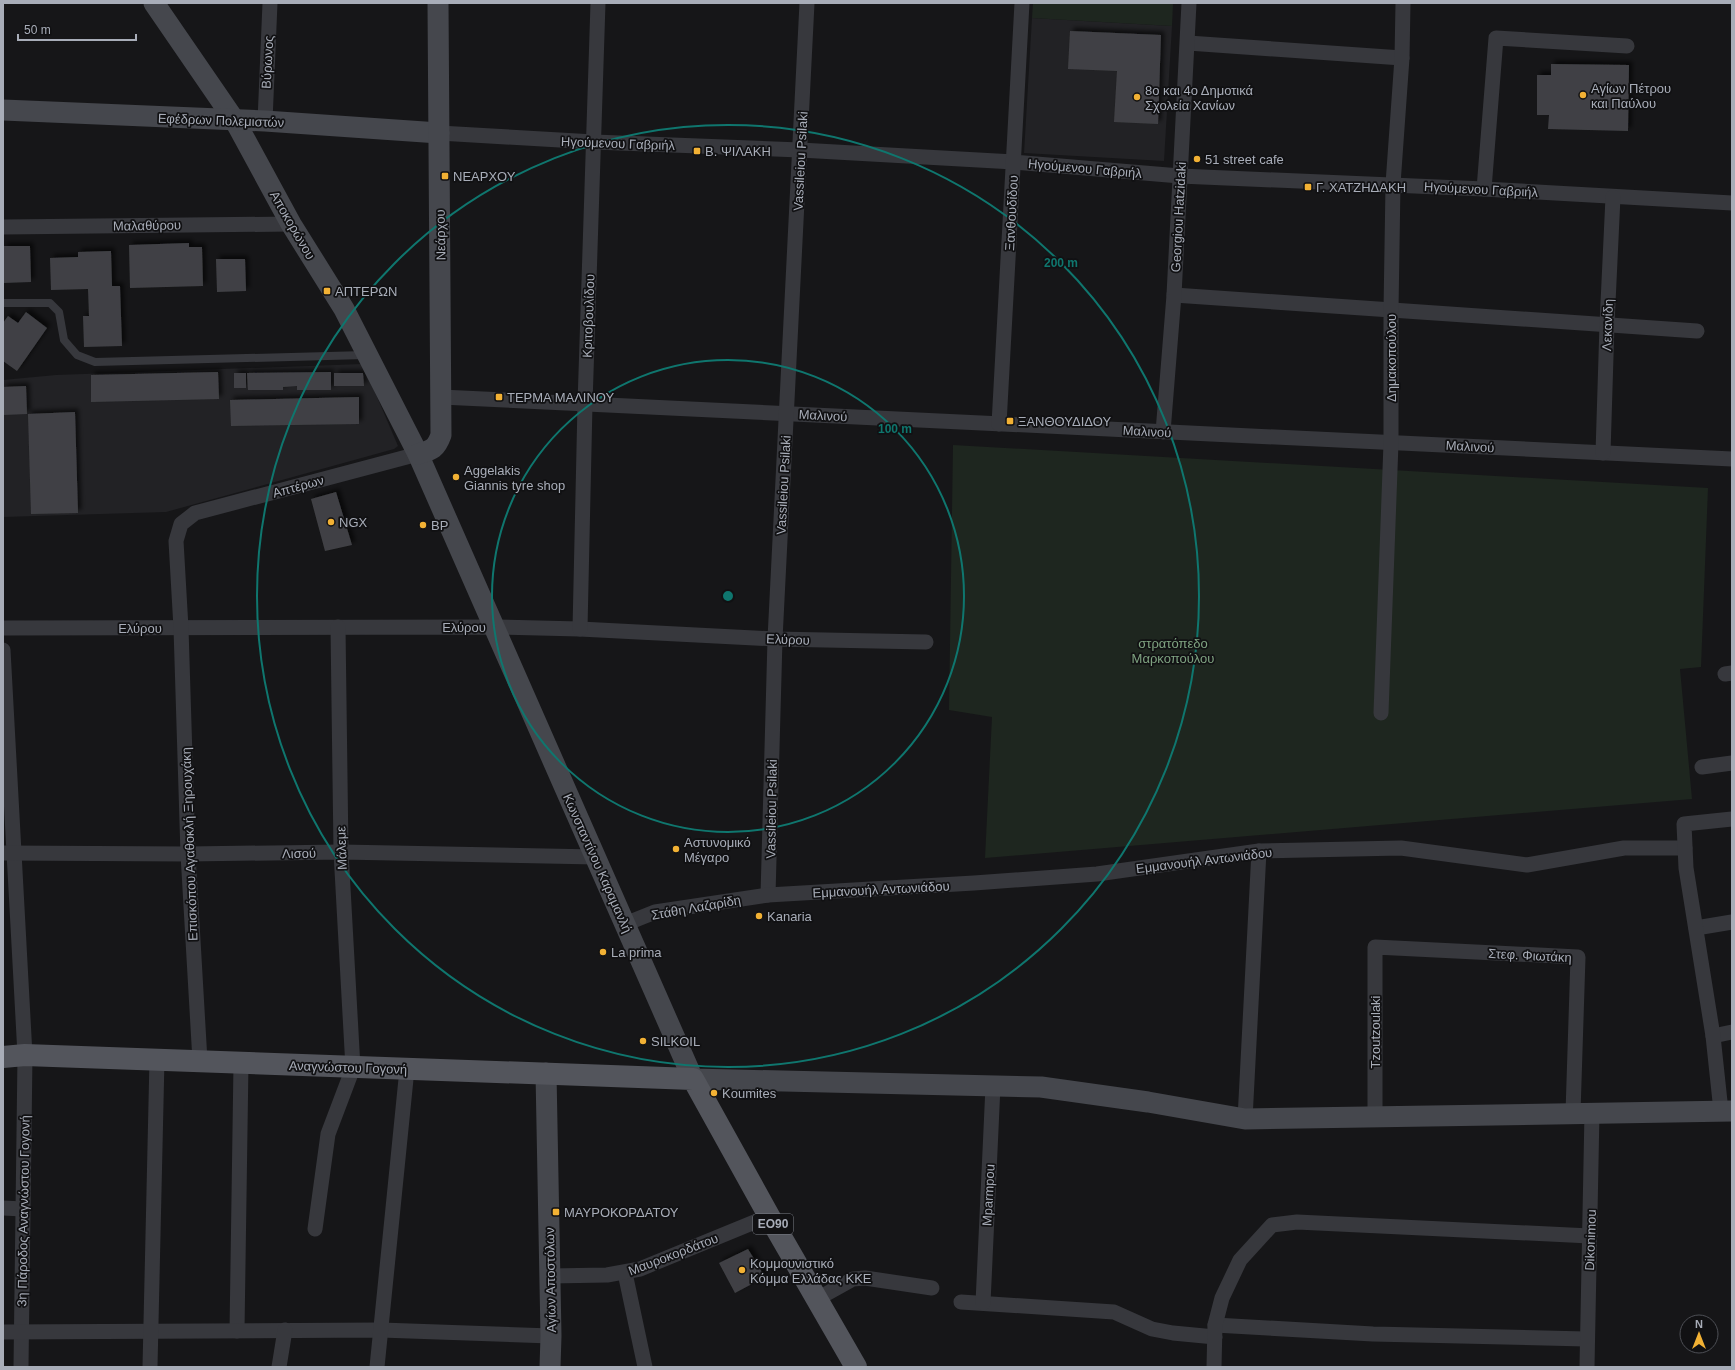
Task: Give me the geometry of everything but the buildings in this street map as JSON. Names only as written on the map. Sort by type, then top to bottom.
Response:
[{"type":"main road","name":"Αναγνώστου Γογονή","points":[[3,1057],[25,1055],[157,1059],[353,1068],[693,1079]]},
{"type":"main road","name":"Κωνσταντίνου Καραμανλή","points":[[693,1079],[769,1216],[856,1367]]},
{"type":"street","name":"Αποκορώνου","points":[[154,3],[235,121],[291,224],[344,309],[418,454]]},
{"type":"street","name":"Βύρωνος","points":[[265,121],[270,3]]},
{"type":"street","name":"Νεάρχου","points":[[418,454],[432,450],[442,435],[438,3]]},
{"type":"street","name":"Κριτοβουλίδου","points":[[580,629],[585,404],[598,3]]},
{"type":"street","name":"Vassileiou Psilaki","points":[[768,895],[775,639],[807,3]]},
{"type":"street","name":"Ξανθουδίδου","points":[[998,424],[1022,3]]},
{"type":"street","name":"Georgiou Hatzidaki","points":[[1163,432],[1174,295],[1189,3]]},
{"type":"street","name":"Δημακοπούλου","points":[[1381,713],[1391,443],[1393,184],[1402,58],[1403,3]]},
{"type":"street","points":[[1484,189],[1496,38],[1627,46]]},
{"type":"street","points":[[1188,43],[1402,58]]},
{"type":"street","name":"Εφέδρων Πολεμιστών","points":[[3,110],[235,121],[265,121],[439,133]]},
{"type":"street","name":"Ηγούμενου Γαβριήλ","points":[[439,133],[594,142],[800,150],[1014,162],[1180,176],[1393,184],[1732,203]]},
{"type":"street","name":"Λεκανίδη","points":[[1603,453],[1613,197]]},
{"type":"street","name":"Μαλαθύρου","points":[[3,227],[291,224]]},
{"type":"street","points":[[1174,295],[1391,311],[1697,330]]},
{"type":"street","name":"Μαλινού","points":[[442,397],[1732,459]]},
{"type":"street","name":"Απτέρων","points":[[180,524],[195,513],[418,454]]},
{"type":"street","name":"Κωνσταντίνου Καραμανλή","points":[[418,454],[693,1079]]},
{"type":"street","name":"Επισκόπου Αγαθοκλή Ξηρουχάκη","points":[[180,524],[176,541],[181,628],[188,854],[200,1061]]},
{"type":"street","name":"Μάλεμε","points":[[338,627],[341,852],[353,1068]]},
{"type":"street","name":"Ελύρου","points":[[3,628],[494,627],[580,629],[775,639],[926,642]]},
{"type":"street","name":"3η Πάροδος Αναγνώστου Γογονή","points":[[3,650],[9,853],[25,1055],[22,1367]]},
{"type":"street","points":[[1702,767],[1732,763]]},
{"type":"street","points":[[693,1079],[1041,1087],[1148,1102],[1245,1119],[1726,1111],[1686,868],[1684,824],[1732,819]]},
{"type":"street","name":"Εμμανουήλ Αντωνιάδου","points":[[768,895],[1098,874],[1259,851],[1401,848],[1527,866],[1624,848],[1685,848]]},
{"type":"street","points":[[1245,1119],[1259,851]]},
{"type":"street","name":"Λισού","points":[[9,853],[188,854],[341,852],[596,857]]},
{"type":"street","name":"Στάθη Λαζαρίδη","points":[[625,924],[655,912],[768,895]]},
{"type":"street","points":[[1696,928],[1732,922]]},
{"type":"street","name":"Στεφ. Φιωτάκη","points":[[1375,947],[1578,957],[1583,1113]]},
{"type":"street","name":"Tzoutzoulaki","points":[[1375,947],[1375,1117]]},
{"type":"street","points":[[1713,1036],[1732,1032]]},
{"type":"street","points":[[150,1367],[157,1059]]},
{"type":"street","points":[[237,1331],[241,1062]]},
{"type":"street","points":[[315,1229],[328,1134],[353,1068]]},
{"type":"street","points":[[377,1367],[408,1069]]},
{"type":"street","name":"Αγίων Αποστόλων","points":[[546,1074],[551,1336],[550,1367]]},
{"type":"street","name":"Mparmpou","points":[[982,1304],[993,1086]]},
{"type":"street","name":"Dikonimou","points":[[1583,1113],[1590,1236],[1586,1339],[1587,1367]]},
{"type":"street","points":[[3,1208],[24,1209]]},
{"type":"street","name":"Μαυροκορδάτου","points":[[550,1276],[607,1275],[625,1273],[640,1269],[769,1216]]},
{"type":"street","points":[[1214,1367],[1215,1331],[1222,1298],[1240,1260],[1272,1224],[1297,1222],[1590,1236]]},
{"type":"street","points":[[625,1273],[645,1367]]},
{"type":"street","points":[[817,1299],[853,1279],[865,1278],[932,1288]]},
{"type":"street","points":[[961,1302],[1114,1312],[1152,1329],[1173,1333],[1215,1331],[1586,1339]]},
{"type":"street","points":[[279,1367],[285,1330]]},
{"type":"street","points":[[3,1332],[381,1330],[551,1336]]},
{"type":"lane","points":[[3,303],[50,303],[59,312],[64,340],[77,355],[96,362],[368,355]]},
{"type":"shaded area","points":[[1032,18],[1172,26],[1164,161],[1024,153]]},
{"type":"shaded area","points":[[363,364],[398,446],[394,449],[166,512],[3,517],[3,380],[56,375]]},
{"type":"green space","points":[[1033,3],[1173,3],[1172,26],[1032,18]]},
{"type":"green space","name":"στρατόπεδο Μαρκοπούλου","points":[[953,445],[1708,488],[1701,667],[1680,669],[1692,799],[985,858],[992,717],[949,710]]},
{"type":"place","name":"Αγίων Πέτρου και Παύλου","points":[[1583,95]]},
{"type":"place","name":"8ο και 4ο Δημοτικά Σχολεία Χανίων","points":[[1137,97]]},
{"type":"place","name":"Β. ΨΙΛΑΚΗ","points":[[697,151]]},
{"type":"place","name":"51 street cafe","points":[[1197,159]]},
{"type":"place","name":"ΝΕΑΡΧΟΥ","points":[[445,176]]},
{"type":"place","name":"Γ. ΧΑΤΖΗΔΑΚΗ","points":[[1308,187]]},
{"type":"place","name":"ΑΠΤΕΡΩΝ","points":[[327,291]]},
{"type":"place","name":"ΤΕΡΜΑ ΜΑΛΙΝΟΥ","points":[[499,397]]},
{"type":"place","name":"ΞΑΝΘΟΥΔΙΔΟΥ","points":[[1010,421]]},
{"type":"place","name":"Aggelakis Giannis tyre shop","points":[[456,477]]},
{"type":"place","name":"NGX","points":[[331,522]]},
{"type":"place","name":"BP","points":[[423,525]]},
{"type":"place","name":"Αστυνομικό Μέγαρο","points":[[676,849]]},
{"type":"place","name":"Kanaria","points":[[759,916]]},
{"type":"place","name":"La prima","points":[[603,952]]},
{"type":"place","name":"SILKOIL","points":[[643,1041]]},
{"type":"place","name":"Koumites","points":[[714,1093]]},
{"type":"place","name":"ΜΑΥΡΟΚΟΡΔΑΤΟΥ","points":[[556,1212]]},
{"type":"place","name":"Κομμουνιστικό Κόμμα Ελλάδας ΚΚΕ","points":[[742,1270]]}]
